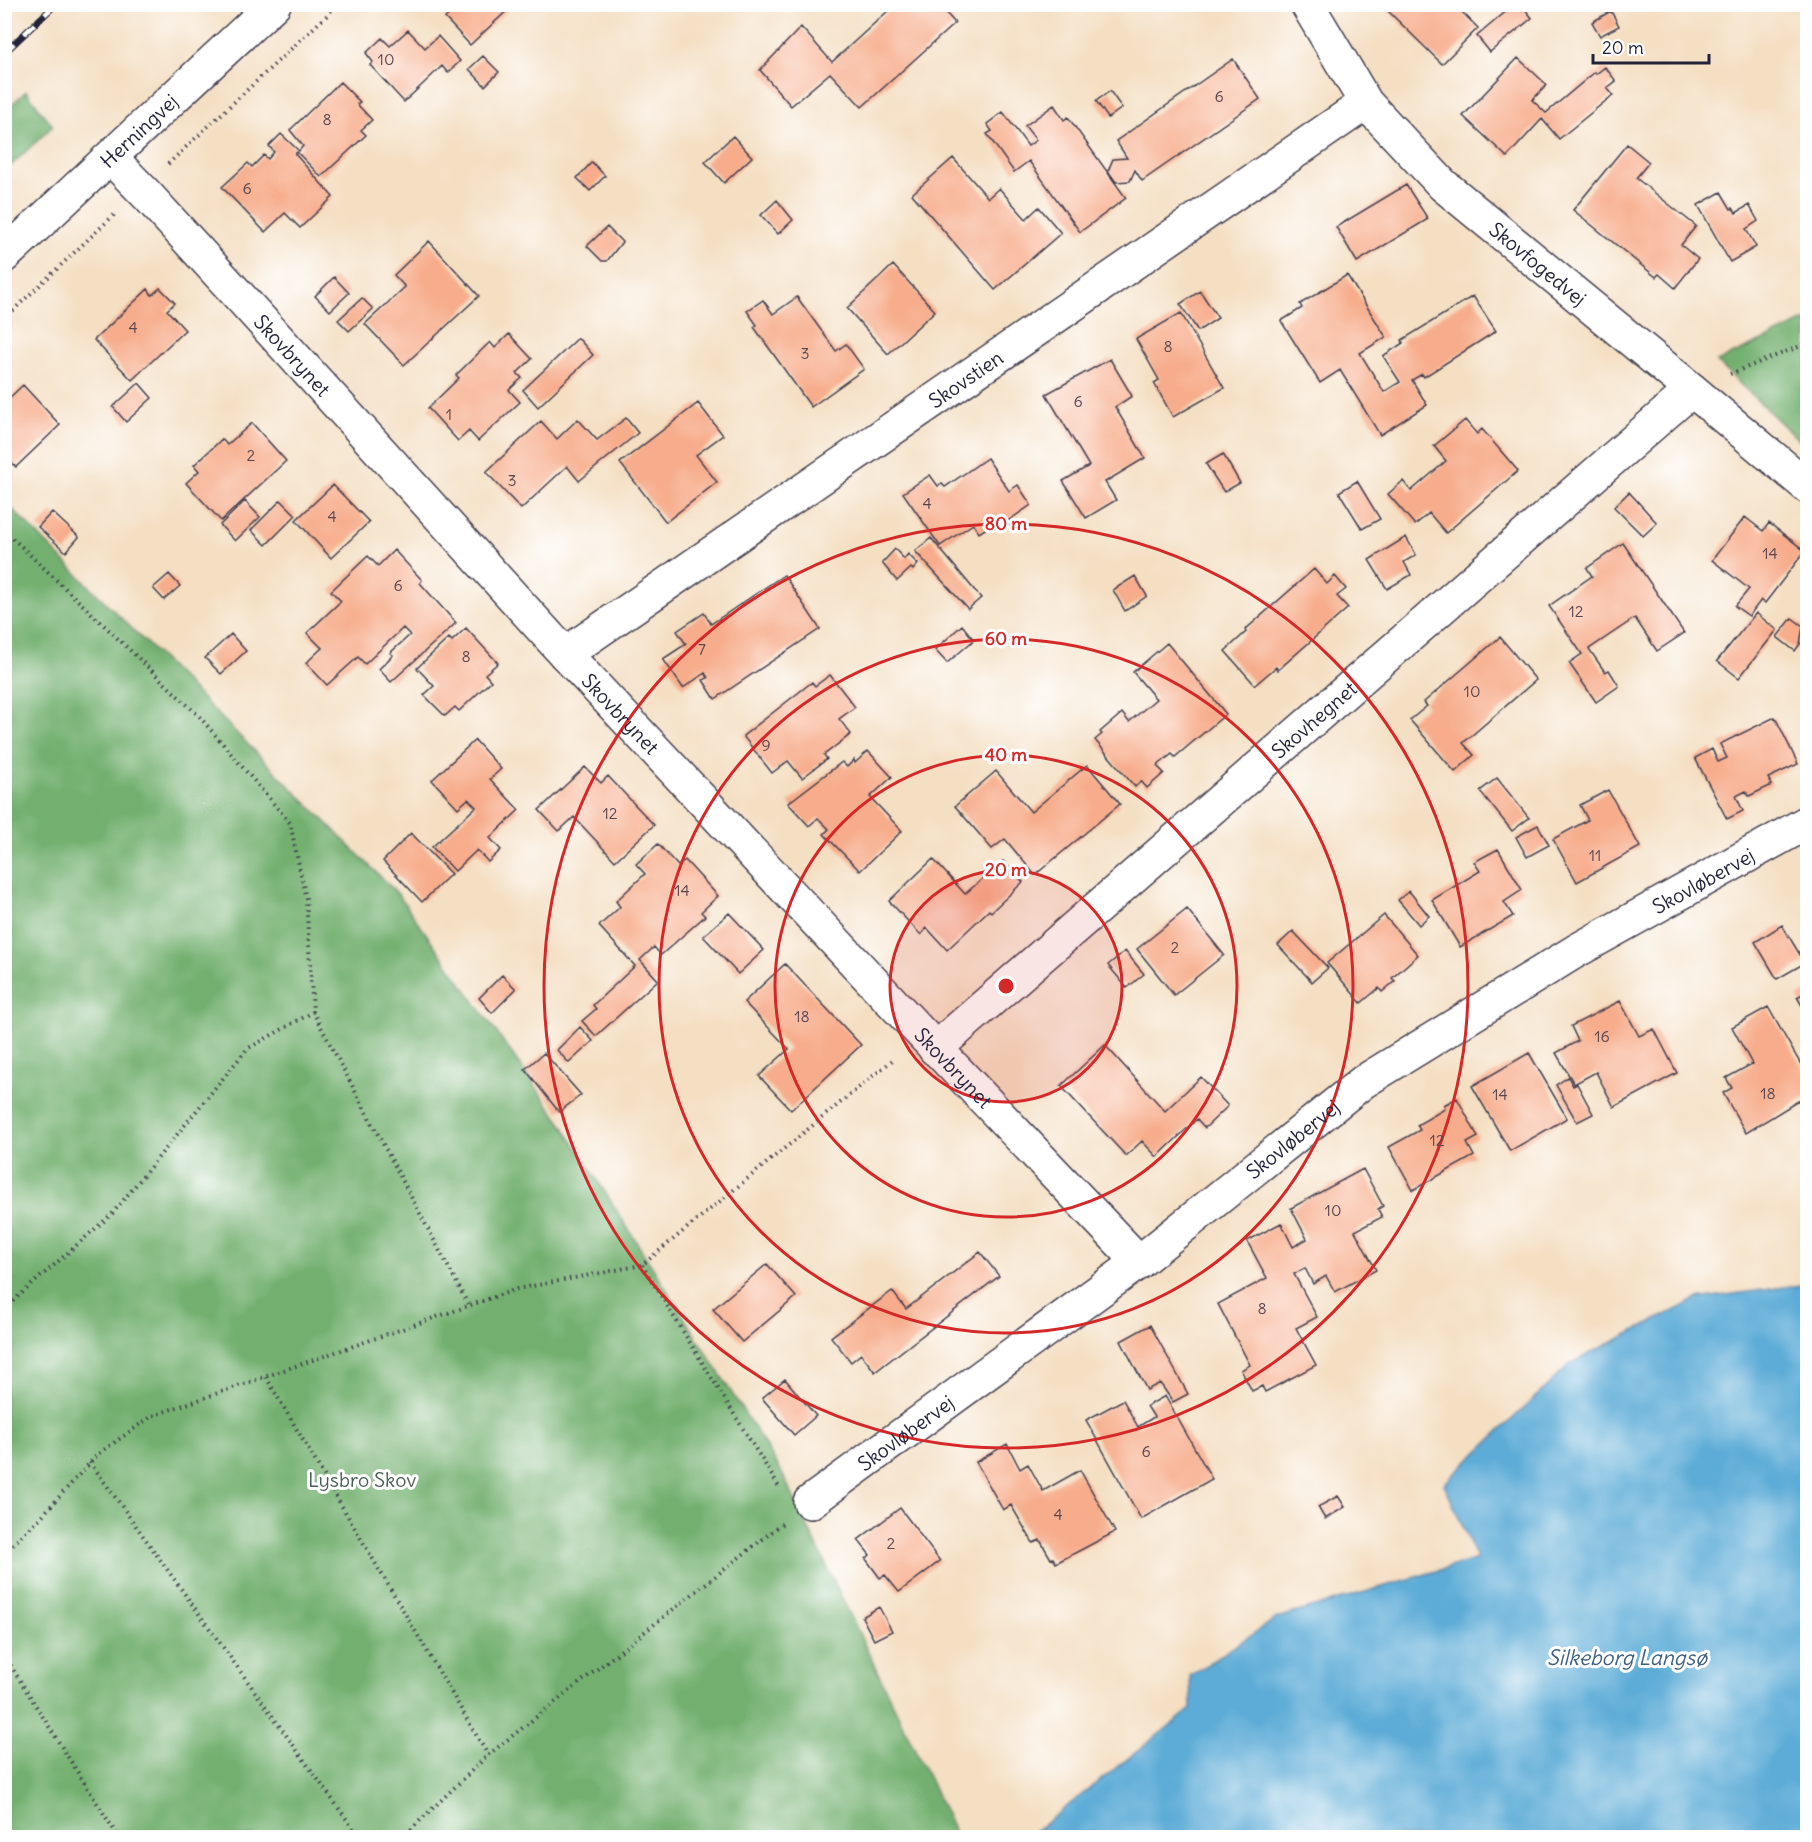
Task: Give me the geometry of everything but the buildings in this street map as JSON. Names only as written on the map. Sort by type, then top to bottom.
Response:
[{"type":"street","name":"Herningvej","points":[[4,256],[274,4]]},
{"type":"street","name":"Skovfogedvej","points":[[1307,4],[1366,103],[1443,185],[1808,487]]},
{"type":"street","name":"Skovstien","points":[[565,654],[1366,103]]},
{"type":"street","name":"Skovbrynet","points":[[111,158],[141,188],[565,654],[1139,1262]]},
{"type":"street","name":"Skovhegnet","points":[[929,1042],[1692,390]]},
{"type":"street","name":"Skovløbervej","points":[[802,1508],[1139,1262],[1363,1083],[1576,951],[1808,822]]},
{"type":"path","points":[[4,319],[339,4]]},
{"type":"path","points":[[1692,390],[1808,343]]},
{"type":"path","points":[[4,530],[199,716],[290,823],[306,898],[313,1012],[470,1306]]},
{"type":"path","points":[[4,1309],[112,1214],[247,1048],[313,1012]]},
{"type":"path","points":[[4,1553],[40,1518],[98,1454],[152,1416],[517,1289],[642,1265],[929,1042]]},
{"type":"path","points":[[402,1838],[488,1755],[802,1508],[642,1265]]},
{"type":"path","points":[[266,1377],[488,1755]]},
{"type":"path","points":[[90,1462],[360,1838]]},
{"type":"path","points":[[4,1655],[118,1838]]},
{"type":"green space","points":[[26,91],[53,126],[5,171],[5,111]]},
{"type":"green space","points":[[1807,320],[1807,448],[1717,362]]},
{"type":"green space","name":"Lysbro Skov","points":[[4,501],[397,893],[560,1121],[780,1469],[957,1837],[5,1837]]},
{"type":"water","name":"Silkeborg Langsø","points":[[1807,1284],[1807,1837],[1028,1837],[1191,1709],[1190,1676],[1277,1618],[1477,1559],[1444,1484],[1571,1363],[1697,1299]]},
{"type":"railway","points":[[4,53],[56,4]]}]
